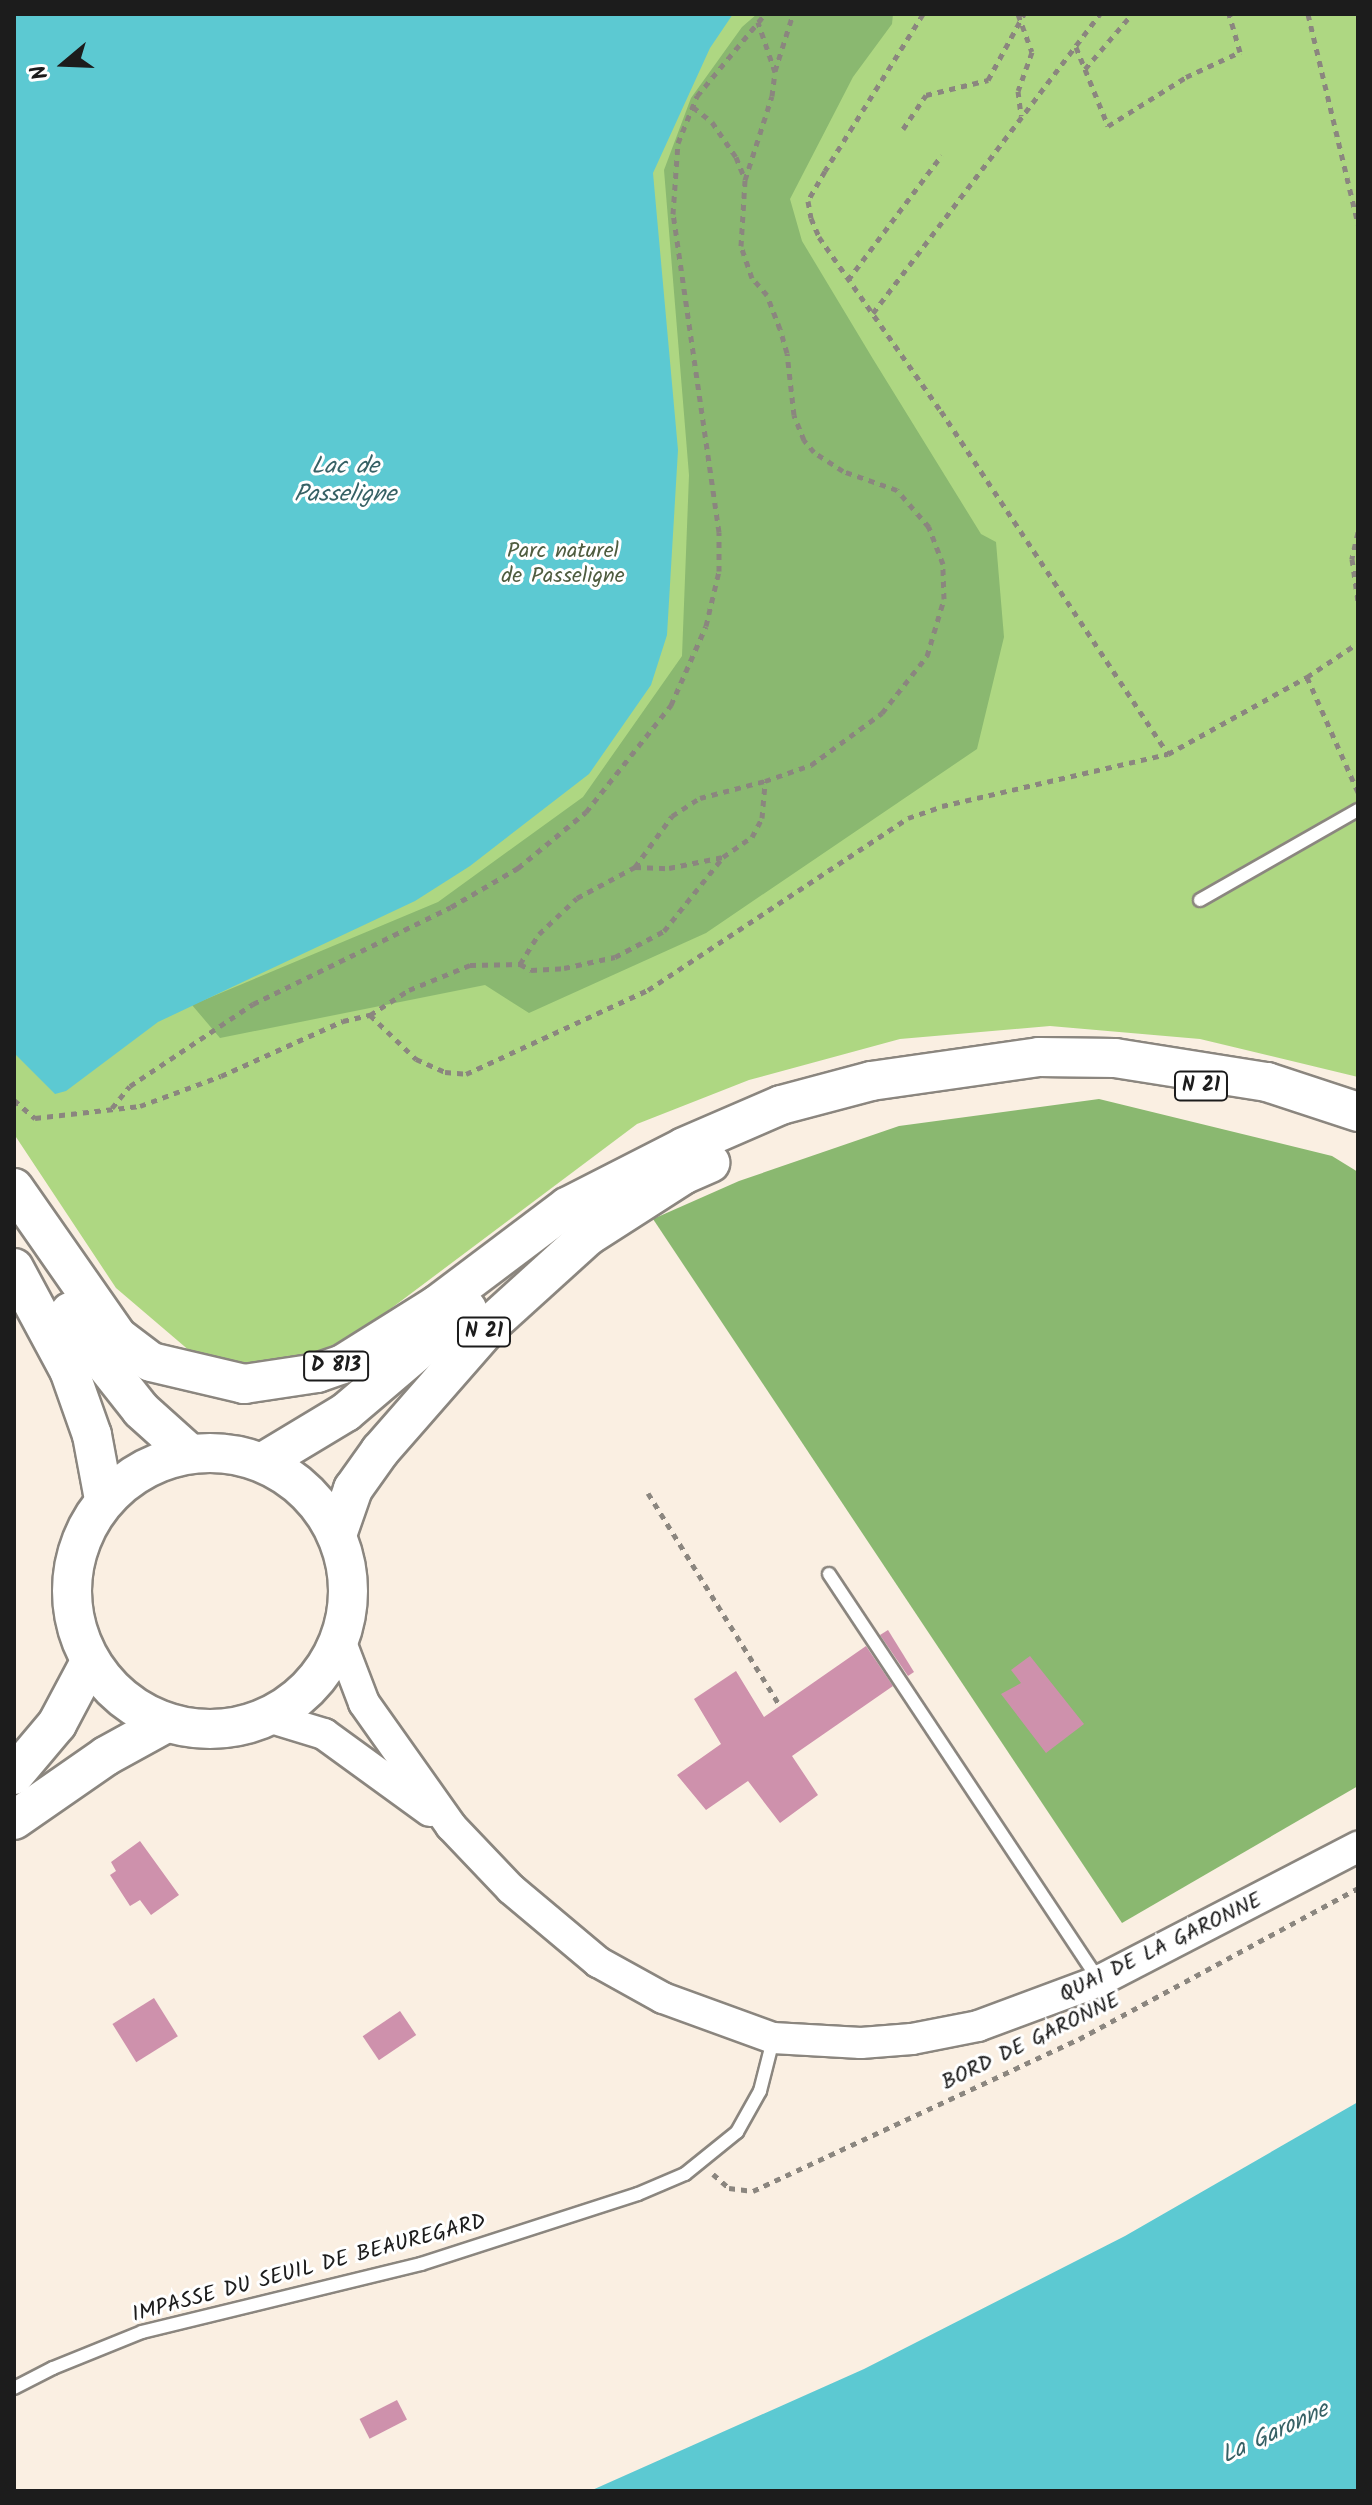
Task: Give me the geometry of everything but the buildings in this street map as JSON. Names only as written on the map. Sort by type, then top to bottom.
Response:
[{"type":"main road","name":"N 21","points":[[263,1462],[346,1412],[572,1222],[684,1147],[781,1105],[871,1081],[1039,1057],[1115,1058],[1183,1066],[1267,1082],[1358,1112]]},
{"type":"main road","name":"N 21","points":[[337,1535],[353,1489],[371,1464],[491,1324],[588,1236],[683,1175],[772,1136],[848,1111],[979,1082],[1097,1074],[1238,1092],[1358,1128]]},
{"type":"main road","name":"D 813","points":[[14,1188],[118,1337],[151,1362],[244,1384],[317,1373],[343,1364],[437,1305],[567,1207],[684,1147]]},
{"type":"main road","points":[[14,1225],[118,1384],[141,1410],[189,1453]]},
{"type":"main road","points":[[14,1268],[69,1370],[92,1435],[104,1499]]},
{"type":"main road","points":[[227,1452],[263,1462],[302,1488],[319,1505],[337,1535],[347,1581],[348,1605],[340,1640],[323,1671],[306,1689],[268,1717],[235,1728],[200,1730],[166,1723],[136,1709],[90,1662],[74,1621],[71,1578],[81,1536],[104,1499],[142,1468],[189,1453],[227,1452]]},
{"type":"main road","points":[[14,1775],[57,1724],[90,1662]]},
{"type":"main road","points":[[14,1820],[106,1756],[166,1723]]},
{"type":"street","name":"QUAI DE LA GARONNE","points":[[340,1640],[364,1703],[451,1826],[511,1889],[598,1962],[663,1998],[773,2038],[861,2043],[912,2039],[978,2026],[1099,1981],[1358,1847]]},
{"type":"street","name":"QUAI DE LA GARONNE","points":[[268,1717],[324,1734],[451,1826]]},
{"type":"lane","points":[[1200,900],[1358,810]]},
{"type":"lane","points":[[829,1574],[1099,1981]]},
{"type":"lane","name":"IMPASSE DU SEUIL DE BEAUREGARD","points":[[14,2388],[53,2368],[142,2332],[421,2264],[638,2194],[685,2174],[737,2132],[760,2091],[773,2038]]},
{"type":"path","points":[[112,1108],[130,1086],[253,1004],[476,895],[518,868],[586,812],[671,705],[703,637],[719,571],[719,532],[710,462],[673,214],[678,143],[693,107],[714,73],[765,14]]},
{"type":"path","points":[[520,964],[539,934],[577,898],[635,867],[672,816],[700,798],[811,765],[882,713],[927,656],[944,599],[943,564],[929,527],[897,490],[843,471],[804,440],[794,415],[787,353],[780,329],[767,295],[752,278],[741,246],[745,180],[772,96],[775,72],[793,14]]},
{"type":"path","points":[[923,14],[808,201],[819,237],[1168,754]]},
{"type":"path","points":[[873,313],[1100,14]]},
{"type":"path","points":[[1085,69],[1132,14]]},
{"type":"path","points":[[1076,46],[1108,126],[1186,77],[1240,52],[1229,14]]},
{"type":"path","points":[[1308,14],[1358,224]]},
{"type":"path","points":[[1021,16],[1032,52],[1018,91],[1021,118]]},
{"type":"path","points":[[903,129],[926,95],[988,80],[1021,16]]},
{"type":"path","points":[[758,22],[775,72]]},
{"type":"path","points":[[693,107],[712,122],[736,157],[745,180]]},
{"type":"path","points":[[848,280],[942,155]]},
{"type":"path","points":[[1358,532],[1352,559],[1358,601]]},
{"type":"path","points":[[370,1015],[394,1034],[416,1059],[445,1072],[466,1074],[648,990],[908,818],[942,806],[1168,754],[1307,677],[1358,643]]},
{"type":"path","points":[[1307,677],[1358,792]]},
{"type":"path","points":[[14,1100],[35,1118],[140,1106],[171,1097],[343,1021],[370,1015],[409,990],[470,965],[520,964],[531,970],[564,968],[615,957],[664,931],[723,857],[752,837],[762,818],[765,781]]},
{"type":"path","points":[[635,867],[669,868],[723,857]]},
{"type":"path","points":[[648,1493],[780,1706]]},
{"type":"path","name":"BORD DE GARONNE","points":[[713,2173],[729,2188],[742,2191],[766,2185],[1079,2039],[1358,1888]]},
{"type":"green space","name":"Parc naturel de Passeligne","points":[[14,14],[1358,14],[1358,1077],[1200,1039],[1050,1026],[900,1039],[749,1080],[637,1124],[357,1334],[277,1370],[191,1352],[116,1288],[14,1134]]},
{"type":"green space","points":[[757,14],[893,14],[892,24],[853,77],[790,199],[802,241],[981,534],[996,542],[1004,637],[977,749],[706,933],[529,1013],[485,985],[220,1038],[192,1005],[438,902],[583,797],[682,656],[689,475],[664,170],[691,98],[742,27]]},
{"type":"green space","points":[[1099,1099],[1332,1156],[1358,1172],[1358,1786],[1122,1923],[653,1219],[739,1181],[899,1126]]},
{"type":"water","name":"Lac de Passeligne","points":[[14,14],[733,14],[710,48],[653,173],[678,450],[667,635],[651,685],[589,774],[470,866],[415,901],[158,1022],[66,1091],[55,1094],[14,1053]]},
{"type":"water","name":"La Garonne","points":[[1358,2102],[1358,2491],[590,2491],[864,2369],[1125,2236]]}]
